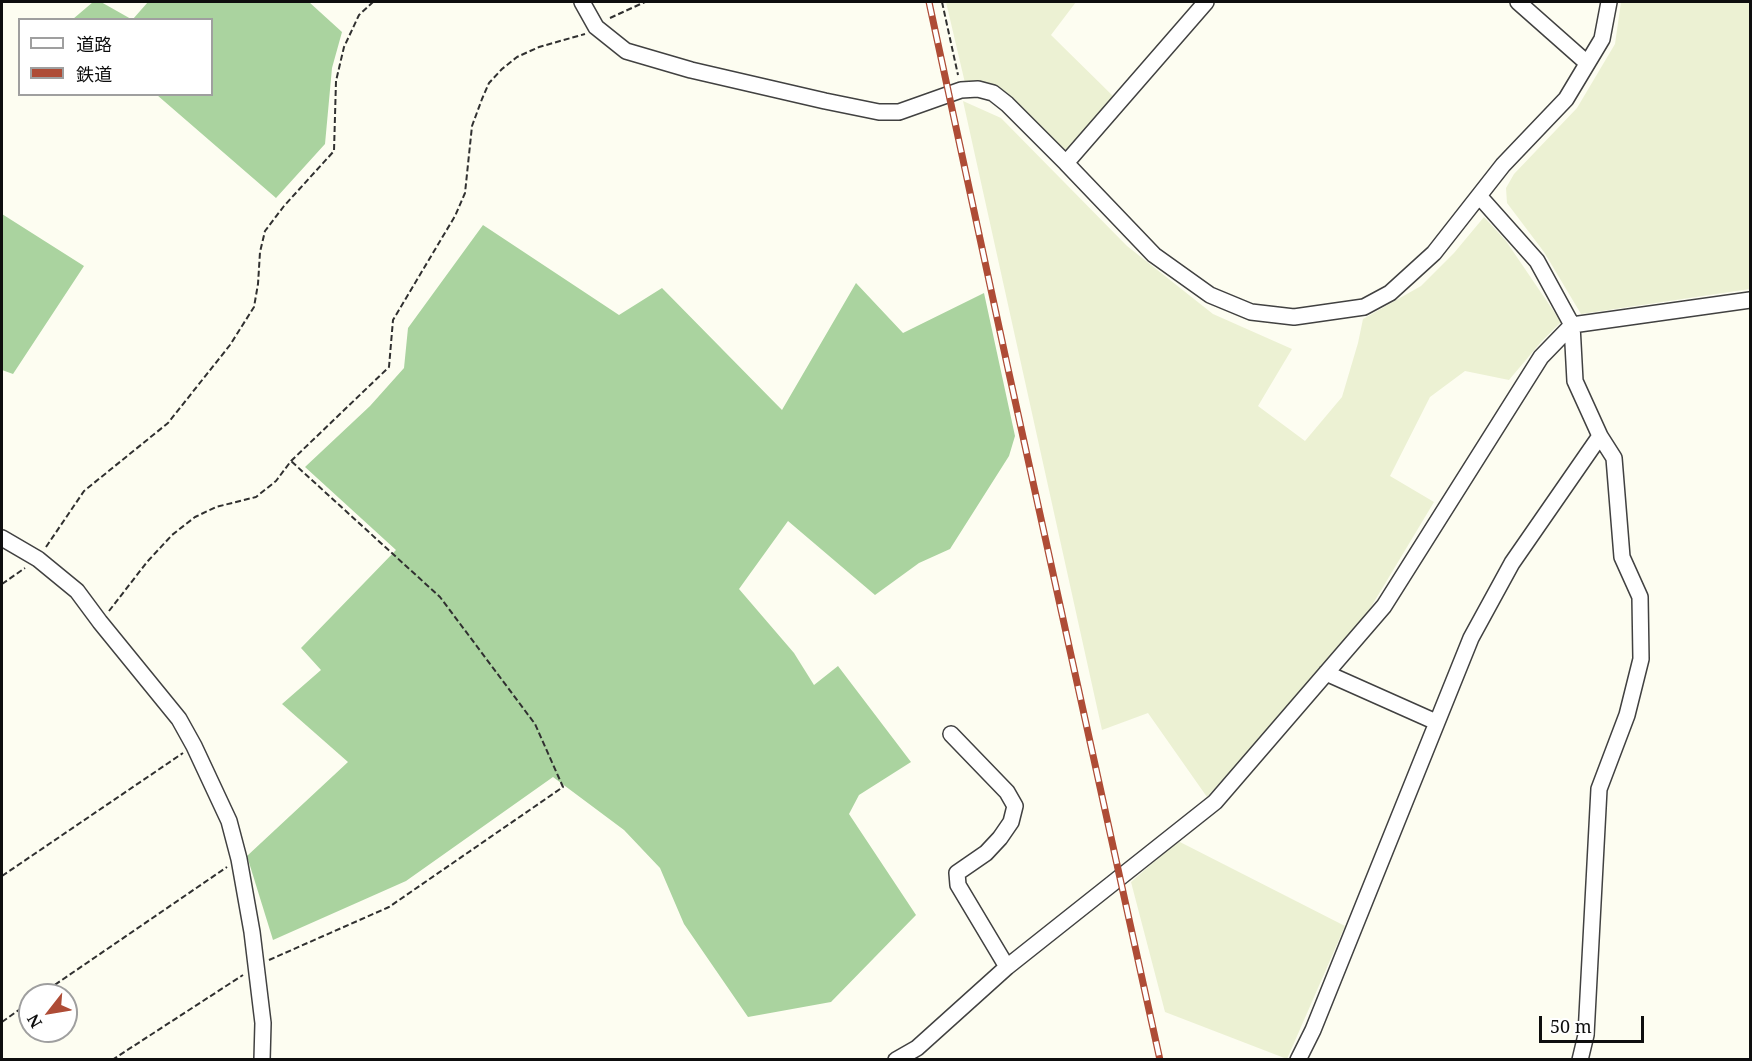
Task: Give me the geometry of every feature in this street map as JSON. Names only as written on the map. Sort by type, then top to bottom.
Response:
[{"type":"street","points":[[582,2],[596,27],[626,51],[691,70],[879,112],[899,112],[911,109],[961,90],[978,89],[993,93],[1066,163],[1154,255],[1210,295],[1251,312],[1294,317],[1364,307],[1390,294],[1434,253],[1503,165],[1566,99],[1602,39],[1609,2]]},
{"type":"street","points":[[1066,163],[1206,2]]},
{"type":"street","points":[[1518,2],[1587,63]]},
{"type":"street","points":[[1480,197],[1537,261],[1572,325],[1575,381],[1600,436],[1614,458],[1622,557],[1640,597],[1641,659],[1626,715],[1599,789],[1586,1035],[1580,1059]]},
{"type":"street","points":[[896,1059],[917,1048],[1007,967],[1215,802],[1384,606],[1541,357],[1572,325],[1750,300]]},
{"type":"street","points":[[1298,1059],[1313,1030],[1471,638],[1512,562],[1600,436]]},
{"type":"street","points":[[2,538],[38,559],[77,591],[99,622],[179,719],[194,746],[229,821],[239,859],[252,932],[263,1023],[262,1059]]},
{"type":"street","points":[[1326,673],[1436,722]]},
{"type":"street","points":[[951,735],[1007,792],[1015,806],[1011,822],[1000,838],[986,853],[957,873],[958,885],[1007,967]]},
{"type":"path","points":[[2,584],[38,559],[84,490],[168,423],[230,345],[254,307],[260,252],[265,231],[284,206],[334,151],[336,81],[345,47],[359,15],[373,2]]},
{"type":"path","points":[[99,622],[172,535],[195,517],[216,507],[256,497],[276,481],[291,461],[389,367],[393,320],[455,216],[465,193],[472,126],[489,83],[517,57],[539,47],[588,33],[614,15],[645,2]]},
{"type":"path","points":[[942,2],[961,90]]},
{"type":"path","points":[[112,1059],[256,966],[389,907],[563,787],[535,724],[440,597],[291,461]]},
{"type":"path","points":[[2,876],[194,746]]},
{"type":"path","points":[[58,983],[239,859]]},
{"type":"path","points":[[2,1022],[18,1011]]},
{"type":"green space","points":[[93,2],[101,2],[129,18],[74,18]]},
{"type":"green space","points":[[148,2],[309,2],[342,32],[332,68],[325,144],[276,198],[158,96],[213,96],[213,18],[134,18]]},
{"type":"green space","points":[[946,2],[1076,2],[1051,35],[1114,97],[1068,149],[1060,150],[993,85],[965,83]]},
{"type":"green space","points":[[1621,2],[1750,2],[1750,289],[1581,314],[1544,252],[1507,203],[1506,188],[1514,174],[1577,108],[1615,44]]},
{"type":"green space","points":[[963,101],[1001,118],[1127,246],[1213,314],[1292,349],[1258,406],[1305,441],[1342,397],[1363,319],[1421,286],[1454,253],[1484,217],[1506,241],[1561,322],[1509,380],[1465,371],[1430,397],[1390,476],[1434,502],[1359,627],[1207,797],[1148,713],[1102,730]]},
{"type":"green space","points":[[2,214],[84,266],[13,374],[2,370]]},
{"type":"green space","points":[[483,225],[619,315],[662,288],[782,410],[856,283],[903,333],[984,293],[1015,436],[1009,456],[950,549],[919,563],[875,595],[788,521],[739,589],[794,653],[814,685],[838,666],[911,762],[859,795],[849,814],[916,915],[831,1002],[748,1017],[684,924],[660,868],[624,830],[553,777],[406,881],[273,940],[247,856],[348,762],[282,704],[321,670],[301,648],[396,550],[305,467],[370,406],[404,368],[408,328]]},
{"type":"green space","points":[[1178,841],[1345,926],[1287,1059],[1165,1012],[1131,882]]},
{"type":"railway","points":[[929,2],[1160,1060]]}]
